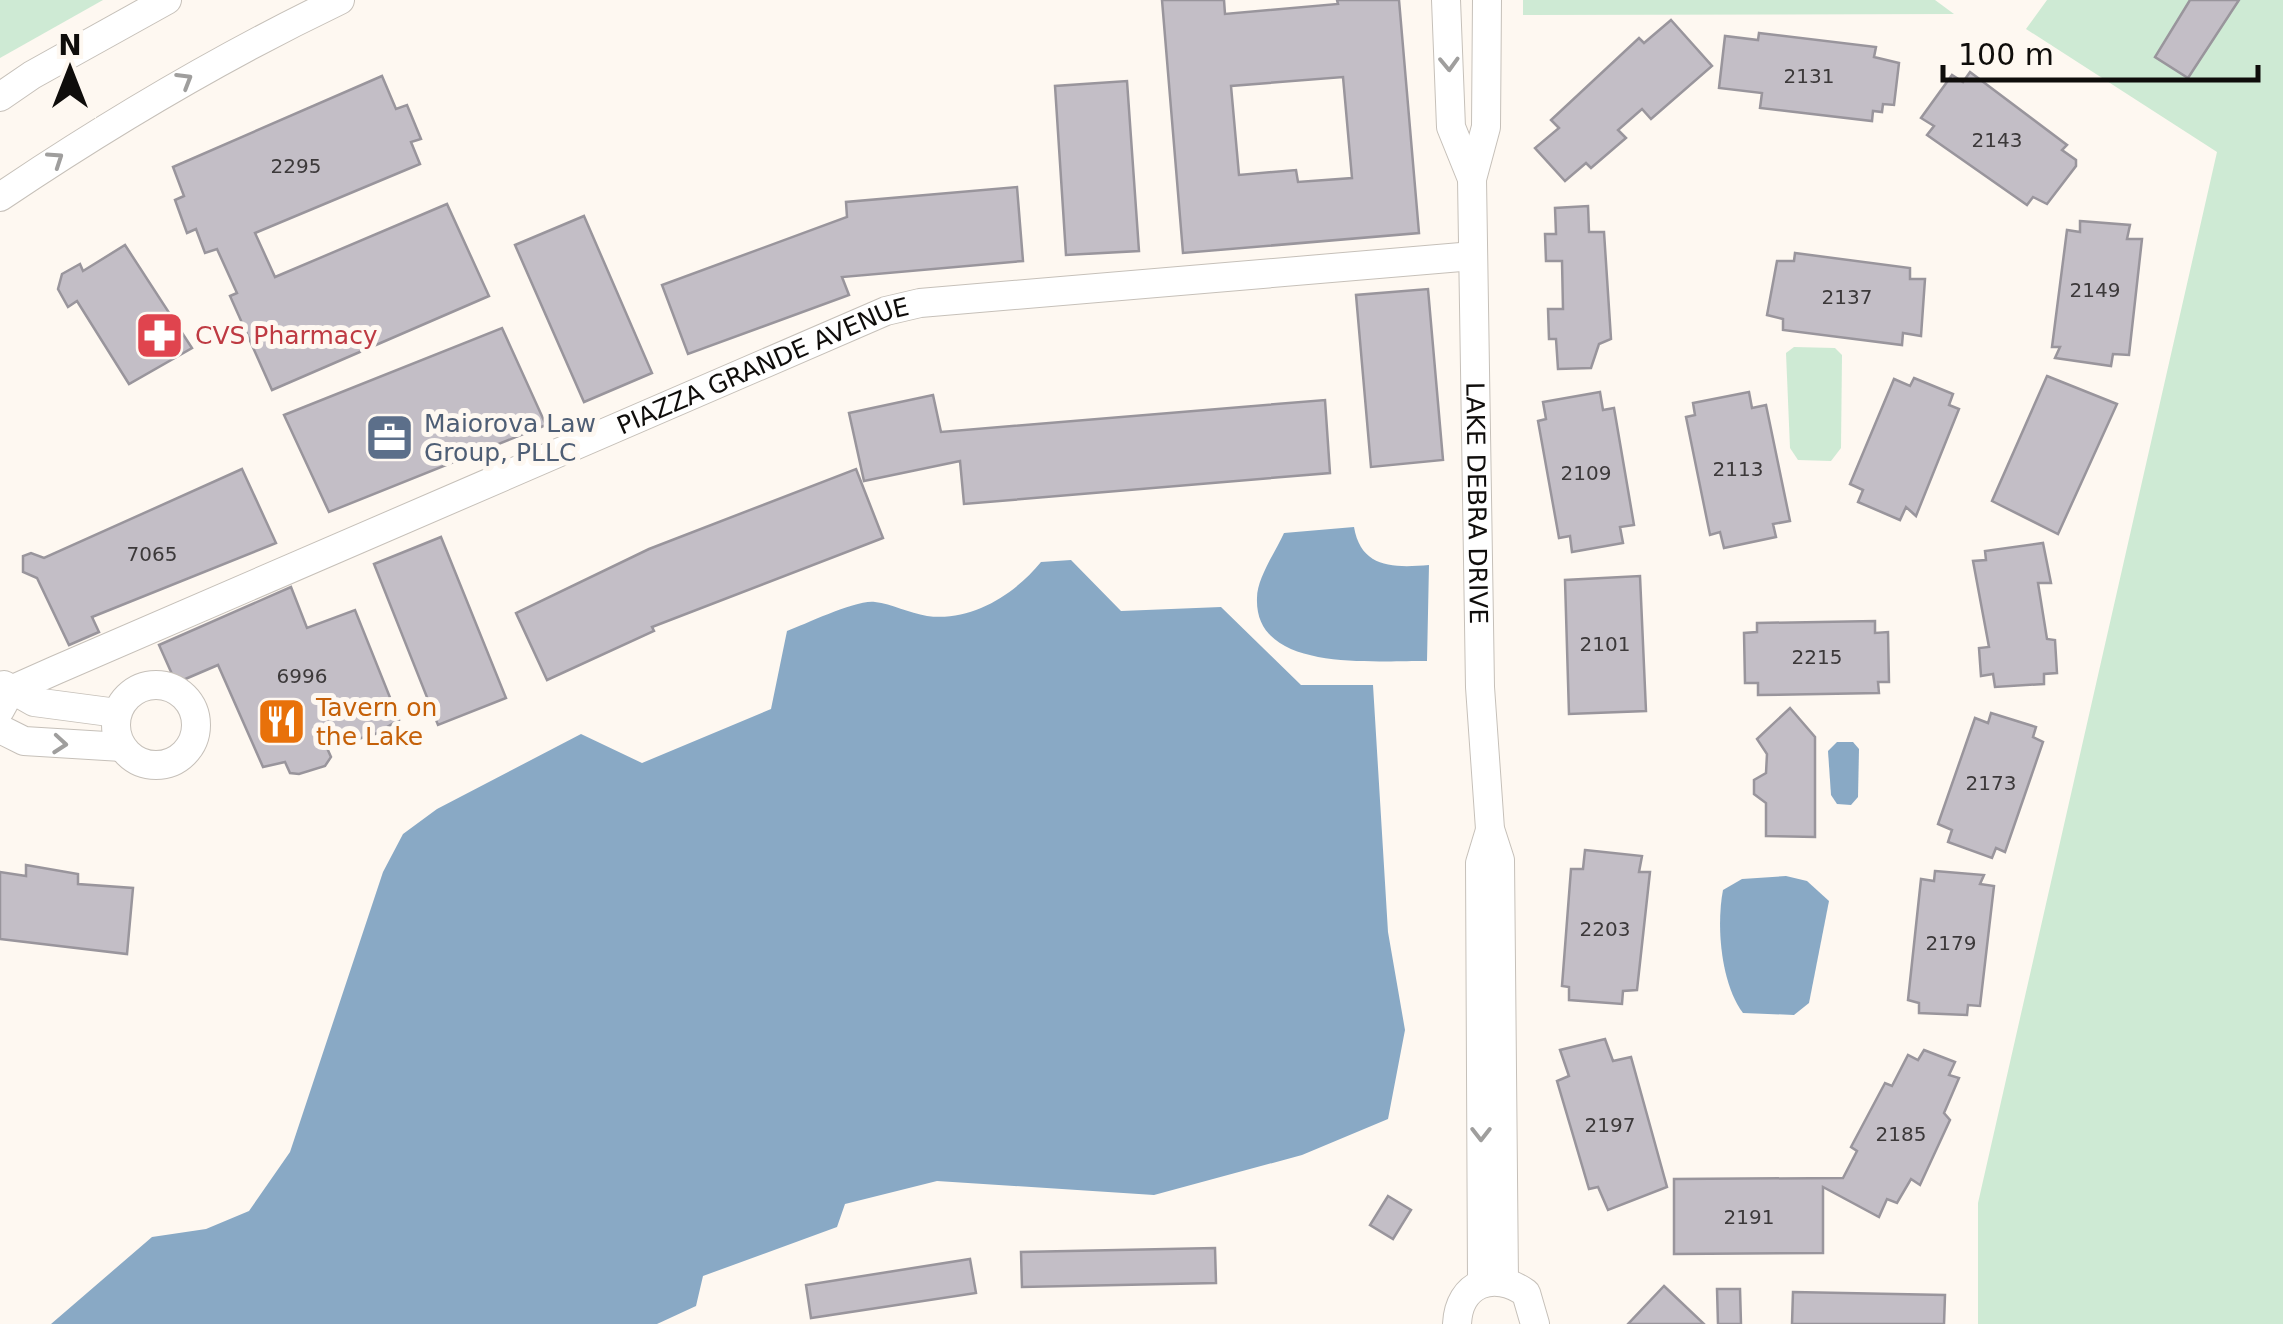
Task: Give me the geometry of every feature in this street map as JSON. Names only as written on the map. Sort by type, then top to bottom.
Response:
[{"type":"street","points":[[0,97],[32,74],[168,0]]},
{"type":"street","points":[[0,197],[101,130],[231,52],[340,0]]},
{"type":"street","name":"LAKE DEBRA DRIVE","points":[[1446,0],[1451,128],[1472,179]]},
{"type":"street","name":"LAKE DEBRA DRIVE","points":[[1488,0],[1486,127],[1472,179],[1480,687],[1490,828],[1480,863],[1493,1281]]},
{"type":"street","name":"PIAZZA GRANDE AVENUE","points":[[4,694],[886,311],[920,304],[1474,256]]},
{"type":"street","points":[[56,670],[55,696],[67,708]]},
{"type":"street","points":[[160,684],[181,693],[194,713],[194,737],[178,759],[159,765],[144,764],[122,747],[115,727],[117,713],[132,692],[160,684]]},
{"type":"street","points":[[4,694],[67,708],[117,713]]},
{"type":"street","points":[[0,730],[24,740],[122,747]]},
{"type":"street","points":[[1457,1324],[1465,1295],[1493,1281],[1526,1294],[1535,1324]]},
{"type":"green space","points":[[0,0],[103,0],[0,58]]},
{"type":"green space","points":[[1523,0],[1935,0],[1954,14],[1523,15]]},
{"type":"green space","points":[[2047,0],[2283,0],[2283,1324],[1978,1324],[1978,1203],[2217,152],[2026,29]]},
{"type":"green space","points":[[1794,347],[1835,348],[1842,355],[1841,448],[1831,461],[1798,460],[1790,448],[1786,353]]},
{"type":"water","points":[[1354,527],[1358,541],[1371,558],[1391,565],[1429,565],[1427,661],[1322,658],[1275,640],[1261,622],[1258,590],[1284,533]]},
{"type":"water","points":[[1071,560],[1121,611],[1221,607],[1301,685],[1373,685],[1388,932],[1405,1030],[1388,1119],[1302,1155],[1154,1195],[937,1181],[845,1204],[837,1227],[703,1276],[696,1306],[657,1324],[51,1324],[152,1237],[206,1229],[249,1211],[290,1152],[383,872],[403,834],[437,809],[581,734],[642,763],[771,709],[787,631],[818,618],[867,602],[927,616],[960,615],[1005,595],[1041,562]]},
{"type":"water","points":[[1837,742],[1853,742],[1859,749],[1858,797],[1851,805],[1837,804],[1831,795],[1828,751]]},
{"type":"water","points":[[1786,876],[1807,881],[1829,901],[1809,1003],[1794,1015],[1743,1013],[1730,987],[1722,954],[1723,890],[1742,879]]},
{"type":"building","points":[[1162,0],[1224,0],[1225,14],[1338,4],[1337,0],[1399,0],[1419,233],[1183,253]],"holes":[[[1343,77],[1352,178],[1298,182],[1296,170],[1239,175],[1231,86]]]},
{"type":"building","points":[[2190,0],[2239,0],[2188,78],[2155,57]]},
{"type":"building","points":[[1671,20],[1712,66],[1651,119],[1642,109],[1618,130],[1626,138],[1591,168],[1586,163],[1565,181],[1535,148],[1559,128],[1551,120],[1639,38],[1644,43]]},
{"type":"building","points":[[1759,33],[1876,47],[1874,57],[1899,63],[1894,105],[1883,104],[1882,112],[1873,111],[1872,121],[1760,108],[1762,93],[1719,88],[1725,36],[1758,40]]},
{"type":"building","points":[[1970,72],[2067,145],[2062,150],[2076,160],[2076,166],[2047,204],[2033,197],[2027,205],[1927,135],[1934,126],[1921,118],[1952,75],[1963,82]]},
{"type":"building","points":[[382,76],[396,109],[407,105],[421,139],[411,142],[420,164],[255,233],[275,277],[447,204],[489,296],[272,390],[230,296],[237,293],[217,249],[205,253],[196,229],[187,233],[175,200],[184,196],[173,167]]},
{"type":"building","points":[[1127,81],[1139,251],[1066,255],[1055,86]]},
{"type":"building","points":[[1017,187],[1023,261],[842,277],[849,295],[688,354],[662,285],[847,217],[846,202]]},
{"type":"building","points":[[1588,206],[1589,232],[1604,232],[1611,339],[1599,344],[1591,368],[1558,369],[1556,339],[1549,339],[1548,309],[1563,309],[1562,261],[1546,261],[1545,234],[1556,234],[1555,208]]},
{"type":"building","points":[[584,216],[652,373],[584,402],[515,245]]},
{"type":"building","points":[[2080,221],[2130,225],[2127,239],[2142,239],[2129,355],[2113,354],[2111,366],[2055,358],[2060,347],[2052,347],[2067,230],[2080,232]]},
{"type":"building","points":[[125,245],[192,348],[129,384],[77,301],[68,307],[58,289],[62,274],[80,264],[83,271]]},
{"type":"building","points":[[1795,253],[1910,268],[1910,279],[1925,279],[1921,336],[1903,333],[1902,345],[1783,330],[1783,319],[1767,315],[1777,261],[1794,261]]},
{"type":"building","points":[[1428,289],[1443,460],[1371,467],[1356,295]]},
{"type":"building","points":[[502,328],[546,425],[329,512],[284,415]]},
{"type":"building","points":[[2047,376],[2117,404],[2058,534],[1992,501]]},
{"type":"building","points":[[1914,378],[1953,394],[1949,405],[1959,409],[1916,516],[1906,507],[1900,520],[1858,502],[1863,490],[1850,484],[1894,379],[1910,386]]},
{"type":"building","points":[[1600,392],[1603,410],[1614,408],[1634,525],[1620,527],[1623,543],[1572,552],[1570,536],[1559,538],[1538,421],[1546,419],[1543,402]]},
{"type":"building","points":[[1749,392],[1752,408],[1766,405],[1790,521],[1773,524],[1776,537],[1724,548],[1720,532],[1710,535],[1686,417],[1695,415],[1693,403]]},
{"type":"building","points":[[933,395],[941,432],[1325,400],[1330,473],[964,504],[960,461],[864,481],[849,413]]},
{"type":"building","points":[[242,469],[276,543],[92,617],[99,632],[69,645],[37,578],[23,572],[23,556],[31,553],[44,558]]},
{"type":"building","points":[[856,469],[883,538],[652,627],[654,631],[547,680],[516,613],[649,549]]},
{"type":"building","points":[[441,537],[506,698],[438,725],[374,564]]},
{"type":"building","points":[[2043,543],[2051,583],[2038,583],[2047,639],[2055,640],[2057,673],[2044,674],[2044,684],[1995,687],[1993,674],[1981,676],[1979,648],[1989,647],[1973,561],[1986,560],[1985,551]]},
{"type":"building","points":[[1640,576],[1646,711],[1569,714],[1565,580]]},
{"type":"building","points":[[291,587],[307,628],[355,610],[399,720],[375,734],[327,748],[331,757],[325,766],[299,774],[290,773],[285,762],[263,767],[218,665],[176,683],[159,645]]},
{"type":"building","points":[[1875,621],[1875,633],[1888,632],[1889,682],[1878,682],[1879,693],[1758,695],[1758,683],[1745,683],[1744,633],[1757,632],[1757,623]]},
{"type":"building","points":[[1790,708],[1815,737],[1815,837],[1766,836],[1766,803],[1754,794],[1754,780],[1766,773],[1767,754],[1757,739]]},
{"type":"building","points":[[1991,713],[2036,727],[2033,737],[2043,742],[2005,852],[1996,848],[1992,858],[1948,842],[1952,830],[1938,824],[1975,718],[1988,723]]},
{"type":"building","points":[[1585,850],[1642,856],[1639,872],[1650,872],[1637,990],[1623,991],[1622,1004],[1569,1000],[1569,987],[1562,986],[1571,869],[1583,869]]},
{"type":"building","points":[[26,865],[78,874],[78,884],[133,888],[127,954],[0,939],[0,872],[26,876]]},
{"type":"building","points":[[1935,871],[1984,875],[1980,884],[1994,886],[1980,1006],[1968,1005],[1967,1015],[1919,1013],[1919,1003],[1908,1000],[1921,879],[1934,881]]},
{"type":"building","points":[[1605,1039],[1613,1061],[1631,1057],[1667,1187],[1608,1210],[1598,1187],[1589,1189],[1557,1081],[1569,1076],[1560,1050]]},
{"type":"building","points":[[1924,1050],[1955,1062],[1949,1075],[1959,1078],[1944,1113],[1950,1120],[1920,1185],[1911,1179],[1897,1203],[1887,1199],[1879,1217],[1823,1187],[1823,1253],[1674,1254],[1674,1179],[1843,1178],[1857,1151],[1851,1147],[1885,1083],[1892,1086],[1908,1055],[1918,1060]]},
{"type":"building","points":[[1388,1196],[1411,1210],[1393,1239],[1370,1225]]},
{"type":"building","points":[[1215,1248],[1216,1283],[1022,1287],[1021,1252]]},
{"type":"building","points":[[970,1259],[976,1293],[811,1318],[806,1285]]},
{"type":"building","points":[[1664,1286],[1704,1324],[1628,1324]]},
{"type":"building","points":[[1717,1289],[1740,1289],[1741,1324],[1718,1324]]},
{"type":"building","points":[[1793,1292],[1945,1295],[1944,1324],[1792,1324]]},
{"type":"place","name":"CVS Pharmacy","points":[[160,335]]},
{"type":"place","name":"Maiorova Law Group, PLLC","points":[[389,437]]},
{"type":"place","name":"Tavern on the Lake","points":[[281,721]]}]
